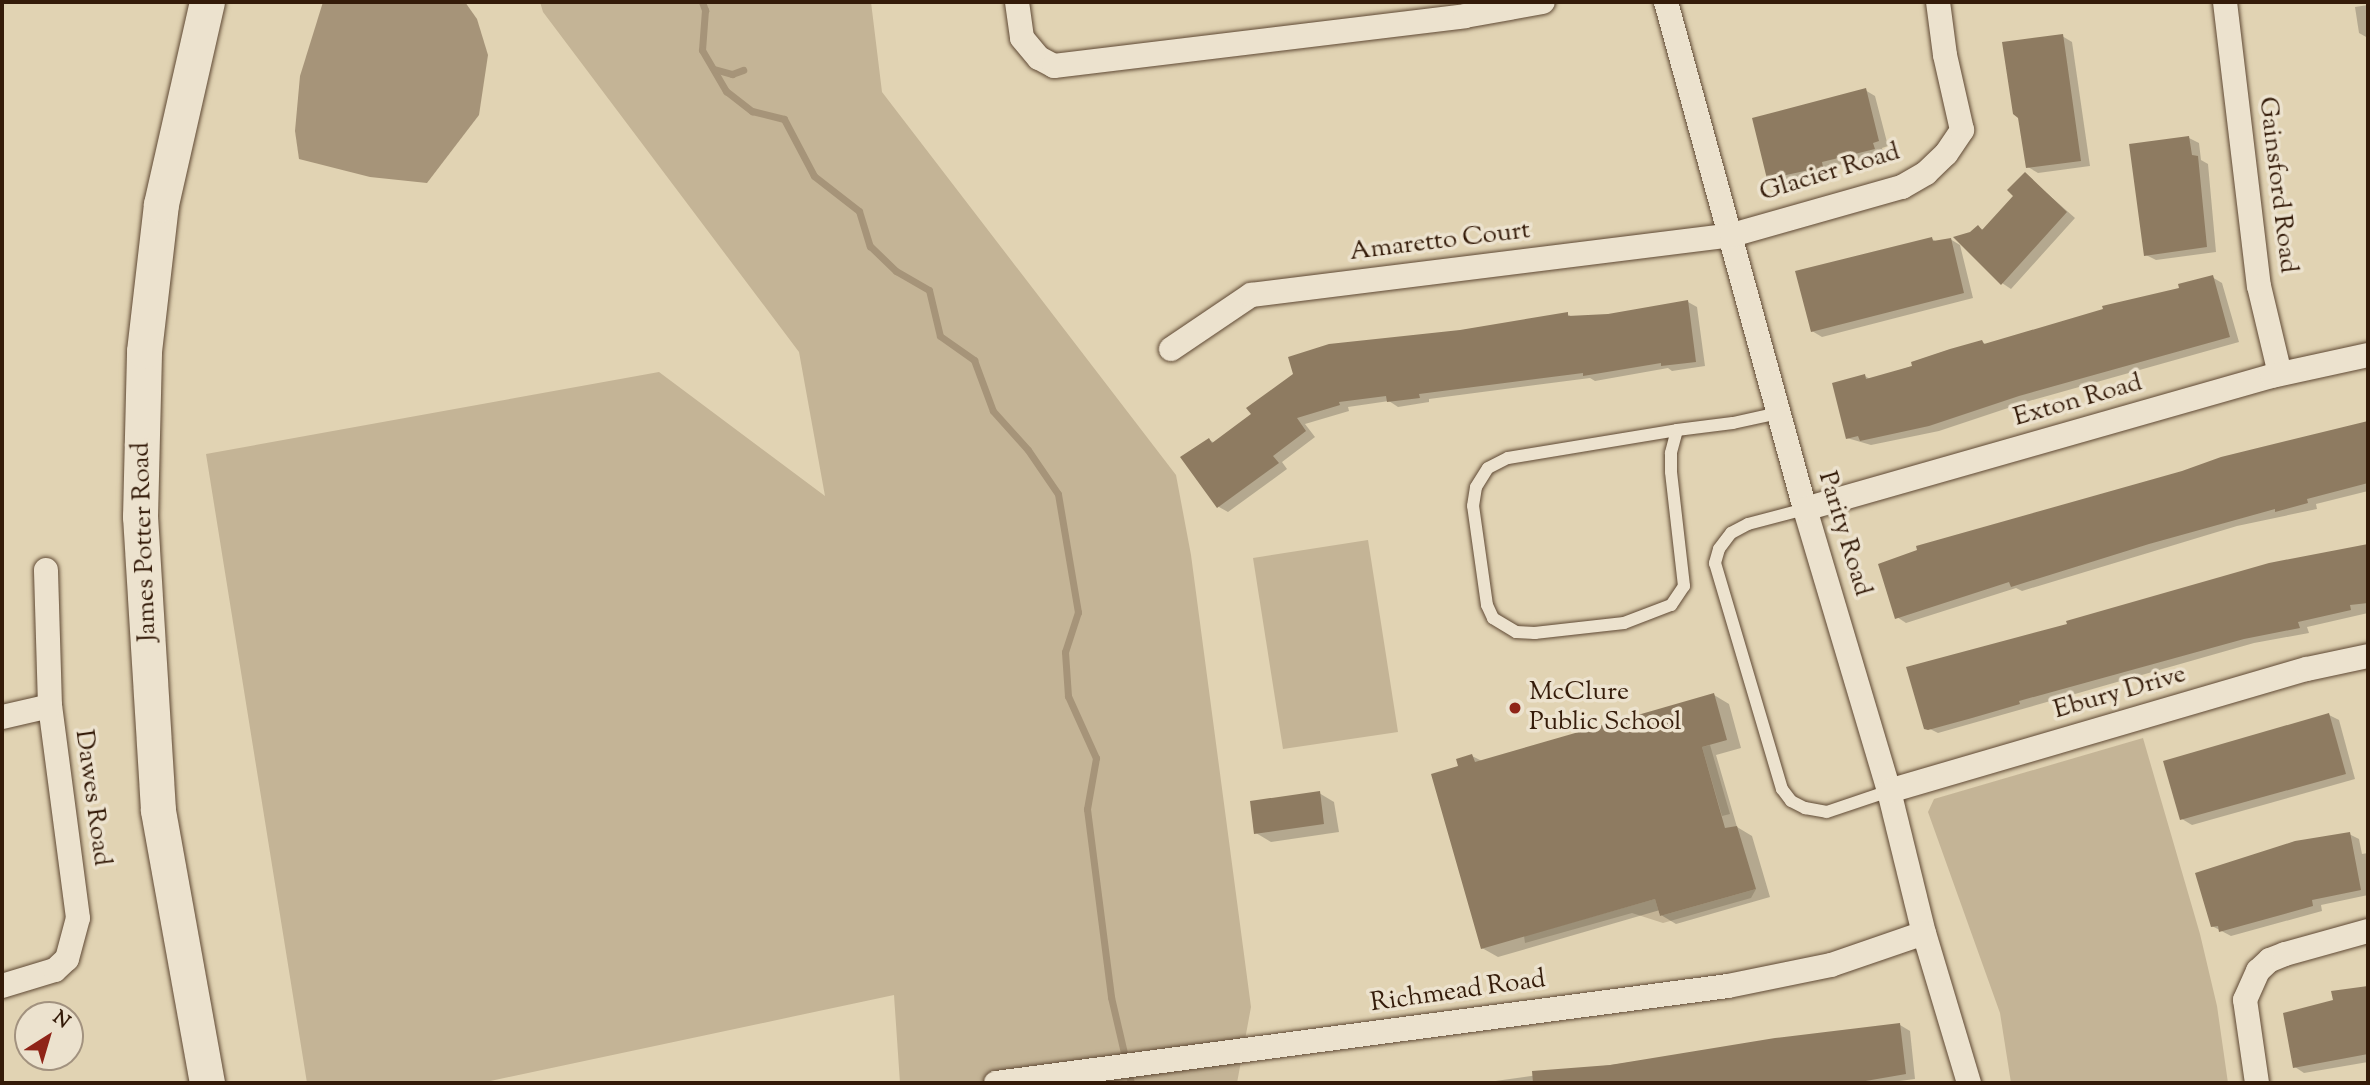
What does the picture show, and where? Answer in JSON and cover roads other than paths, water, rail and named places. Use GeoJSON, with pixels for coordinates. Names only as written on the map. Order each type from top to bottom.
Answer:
{"type":"FeatureCollection","features":[{"type":"Feature","properties":{"kind":"main road","name":"James Potter Road"},"geometry":{"type":"LineString","coordinates":[[207,2],[161,204],[144,351],[140,517],[159,810],[207,1083]]}},
{"type":"Feature","properties":{"kind":"street"},"geometry":{"type":"LineString","coordinates":[[1017,2],[1021,38],[1038,58],[1054,66],[1465,16],[1543,2]]}},
{"type":"Feature","properties":{"kind":"street","name":"Parity Road"},"geometry":{"type":"LineString","coordinates":[[1665,2],[1732,235],[1805,509],[1889,791],[1924,933],[1969,1083]]}},
{"type":"Feature","properties":{"kind":"street","name":"Glacier Road"},"geometry":{"type":"LineString","coordinates":[[1732,235],[1902,187],[1926,173],[1947,153],[1962,130],[1945,55],[1938,2]]}},
{"type":"Feature","properties":{"kind":"street","name":"Gainsford Road"},"geometry":{"type":"LineString","coordinates":[[2225,2],[2259,286],[2280,374]]}},
{"type":"Feature","properties":{"kind":"street","name":"Amaretto Court"},"geometry":{"type":"LineString","coordinates":[[1171,349],[1251,295],[1732,235]]}},
{"type":"Feature","properties":{"kind":"street","name":"Exton Road"},"geometry":{"type":"LineString","coordinates":[[1805,509],[2280,374],[2368,355]]}},
{"type":"Feature","properties":{"kind":"street","name":"Dawes Road"},"geometry":{"type":"LineString","coordinates":[[2,986],[55,970],[67,959],[78,918],[50,706],[46,570]]}},
{"type":"Feature","properties":{"kind":"street","name":"Ebury Drive"},"geometry":{"type":"LineString","coordinates":[[1889,791],[2306,669],[2368,656]]}},
{"type":"Feature","properties":{"kind":"street"},"geometry":{"type":"LineString","coordinates":[[2,717],[50,706]]}},
{"type":"Feature","properties":{"kind":"street"},"geometry":{"type":"LineString","coordinates":[[2258,1083],[2245,1000],[2258,971],[2270,960],[2285,954],[2368,931]]}},
{"type":"Feature","properties":{"kind":"street","name":"Richmead Road"},"geometry":{"type":"LineString","coordinates":[[996,1083],[1728,986],[1831,965],[1924,933]]}},
{"type":"Feature","properties":{"kind":"lane"},"geometry":{"type":"LineString","coordinates":[[1677,430],[1671,453],[1671,472],[1684,586],[1671,605],[1624,623],[1535,633],[1516,632],[1493,618],[1487,606],[1473,506],[1476,487],[1489,468],[1508,458],[1677,430],[1733,423],[1778,413]]}},
{"type":"Feature","properties":{"kind":"lane"},"geometry":{"type":"LineString","coordinates":[[1805,509],[1748,524],[1731,533],[1719,549],[1715,563],[1774,762],[1783,789],[1791,802],[1805,808],[1827,812],[1889,791]]}},
{"type":"Feature","properties":{"kind":"waterway"},"geometry":{"type":"LineString","coordinates":[[702,2],[705,10],[702,50],[726,91],[752,111],[784,119],[814,176],[859,211],[870,246],[896,271],[929,290],[940,336],[974,360],[993,411],[1028,450],[1058,494],[1078,612],[1065,652],[1068,696],[1096,758],[1087,809],[1111,997],[1131,1083]]}},
{"type":"Feature","properties":{"kind":"waterway"},"geometry":{"type":"LineString","coordinates":[[714,69],[732,74],[743,70]]}},
{"type":"Feature","properties":{"kind":"place","name":"McClure Public School"},"geometry":{"type":"Point","coordinates":[1515,708]}}]}
